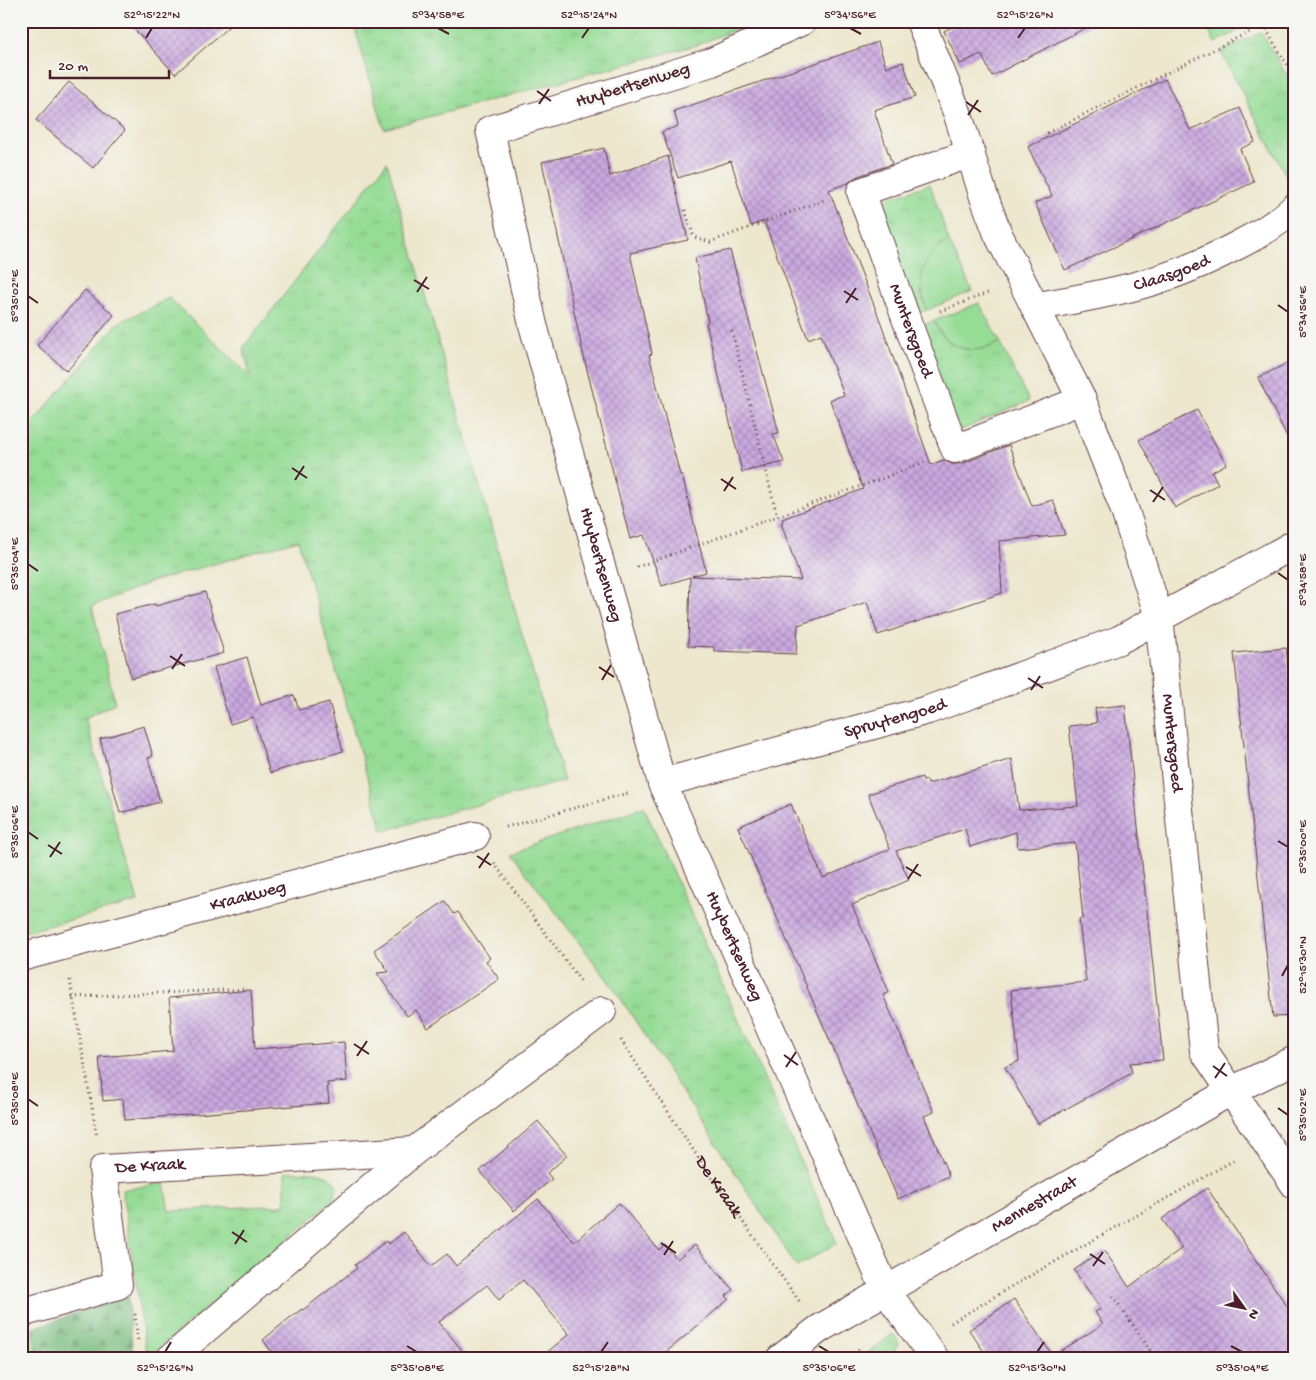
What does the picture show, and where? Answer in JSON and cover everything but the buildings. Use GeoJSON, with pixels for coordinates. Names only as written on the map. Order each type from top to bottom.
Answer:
{"type":"FeatureCollection","features":[{"type":"Feature","properties":{"kind":"street","name":"Huybertsenweg"},"geometry":{"type":"LineString","coordinates":[[802,21],[712,62],[490,130],[533,325],[662,783],[886,1291],[928,1349]]}},
{"type":"Feature","properties":{"kind":"street","name":"Muntersgoed"},"geometry":{"type":"LineString","coordinates":[[920,21],[957,112],[998,234],[1082,400],[1124,508],[1159,617],[1204,1051],[1295,1185]]}},
{"type":"Feature","properties":{"kind":"street"},"geometry":{"type":"LineString","coordinates":[[861,192],[971,153]]}},
{"type":"Feature","properties":{"kind":"street","name":"Muntersgoed"},"geometry":{"type":"LineString","coordinates":[[861,192],[955,449]]}},
{"type":"Feature","properties":{"kind":"street","name":"Claasgoed"},"geometry":{"type":"LineString","coordinates":[[1035,307],[1143,284],[1182,271],[1215,257],[1253,237],[1288,214],[1295,207]]}},
{"type":"Feature","properties":{"kind":"street"},"geometry":{"type":"LineString","coordinates":[[955,449],[1082,400]]}},
{"type":"Feature","properties":{"kind":"street","name":"Spruytengoed"},"geometry":{"type":"LineString","coordinates":[[662,783],[928,710],[1119,640],[1295,544]]}},
{"type":"Feature","properties":{"kind":"street","name":"Kraakweg"},"geometry":{"type":"LineString","coordinates":[[21,957],[475,836]]}},
{"type":"Feature","properties":{"kind":"street"},"geometry":{"type":"LineString","coordinates":[[170,1359],[414,1151],[602,1011]]}},
{"type":"Feature","properties":{"kind":"street","name":"Mennestraat"},"geometry":{"type":"LineString","coordinates":[[780,1359],[819,1329],[1231,1091],[1295,1060]]}},
{"type":"Feature","properties":{"kind":"street","name":"De Kraak"},"geometry":{"type":"LineString","coordinates":[[21,1313],[118,1285],[103,1169],[414,1151]]}},
{"type":"Feature","properties":{"kind":"path"},"geometry":{"type":"LineString","coordinates":[[1047,133],[1262,23],[1295,78]]}},
{"type":"Feature","properties":{"kind":"path"},"geometry":{"type":"LineString","coordinates":[[685,210],[694,237],[710,242],[839,194],[861,192]]}},
{"type":"Feature","properties":{"kind":"path"},"geometry":{"type":"LineString","coordinates":[[908,324],[1021,280]]}},
{"type":"Feature","properties":{"kind":"path"},"geometry":{"type":"LineString","coordinates":[[732,332],[777,516]]}},
{"type":"Feature","properties":{"kind":"path"},"geometry":{"type":"LineString","coordinates":[[604,578],[886,477],[955,449]]}},
{"type":"Feature","properties":{"kind":"path"},"geometry":{"type":"LineString","coordinates":[[475,836],[662,783]]}},
{"type":"Feature","properties":{"kind":"path","name":"De Kraak"},"geometry":{"type":"LineString","coordinates":[[475,836],[602,1011],[709,1174],[819,1329]]}},
{"type":"Feature","properties":{"kind":"path"},"geometry":{"type":"LineString","coordinates":[[66,945],[72,997],[103,1169]]}},
{"type":"Feature","properties":{"kind":"path"},"geometry":{"type":"LineString","coordinates":[[72,997],[246,989]]}},
{"type":"Feature","properties":{"kind":"path"},"geometry":{"type":"LineString","coordinates":[[928,1349],[1007,1289],[1266,1142]]}},
{"type":"Feature","properties":{"kind":"path"},"geometry":{"type":"LineString","coordinates":[[1113,1296],[1156,1359]]}},
{"type":"Feature","properties":{"kind":"green space"},"geometry":{"type":"Polygon","coordinates":[[[353,21],[756,21],[697,45],[384,129],[353,21]]]}},
{"type":"Feature","properties":{"kind":"green space"},"geometry":{"type":"Polygon","coordinates":[[[1204,21],[1255,21],[1255,22],[1215,43],[1204,21]]]}},
{"type":"Feature","properties":{"kind":"green space"},"geometry":{"type":"Polygon","coordinates":[[[1261,32],[1295,89],[1295,187],[1293,189],[1221,52],[1261,32]]]}},
{"type":"Feature","properties":{"kind":"green space"},"geometry":{"type":"Polygon","coordinates":[[[387,162],[564,781],[383,831],[298,540],[151,582],[92,606],[115,703],[85,718],[138,902],[21,933],[21,436],[117,324],[169,298],[251,377],[243,348],[387,162]]]}},
{"type":"Feature","properties":{"kind":"green space"},"geometry":{"type":"Polygon","coordinates":[[[930,184],[949,241],[940,246],[921,294],[927,310],[909,316],[868,205],[930,184]]]}},
{"type":"Feature","properties":{"kind":"green space"},"geometry":{"type":"Polygon","coordinates":[[[949,241],[972,291],[927,310],[922,289],[923,271],[926,262],[932,254],[949,241]]]}},
{"type":"Feature","properties":{"kind":"green space"},"geometry":{"type":"Polygon","coordinates":[[[979,303],[1000,342],[990,347],[971,350],[962,348],[946,339],[934,321],[979,303]]]}},
{"type":"Feature","properties":{"kind":"green space"},"geometry":{"type":"Polygon","coordinates":[[[934,321],[946,339],[961,348],[970,350],[980,349],[1000,342],[1029,401],[954,433],[913,328],[934,321]]]}},
{"type":"Feature","properties":{"kind":"green space"},"geometry":{"type":"Polygon","coordinates":[[[644,807],[837,1243],[797,1267],[615,990],[510,852],[644,807]]]}},
{"type":"Feature","properties":{"kind":"green space"},"geometry":{"type":"Polygon","coordinates":[[[285,1172],[314,1172],[328,1176],[337,1186],[335,1195],[330,1203],[147,1358],[122,1190],[164,1183],[169,1211],[285,1205],[285,1172]]]}},
{"type":"Feature","properties":{"kind":"green space"},"geometry":{"type":"Polygon","coordinates":[[[128,1296],[133,1359],[39,1359],[33,1328],[128,1296]]]}},
{"type":"Feature","properties":{"kind":"green space"},"geometry":{"type":"Polygon","coordinates":[[[33,1328],[39,1359],[21,1359],[21,1332],[33,1328]]]}},
{"type":"Feature","properties":{"kind":"green space"},"geometry":{"type":"Polygon","coordinates":[[[893,1334],[899,1343],[889,1359],[860,1359],[893,1334]]]}}]}
